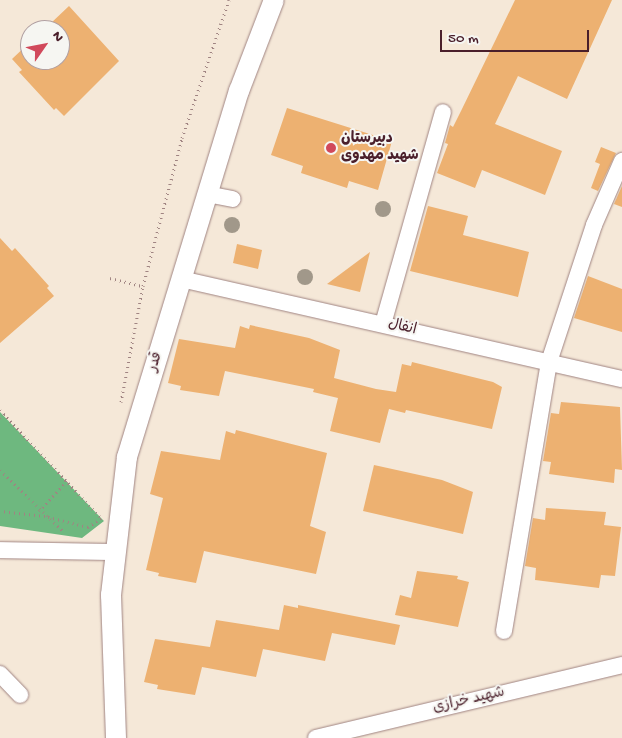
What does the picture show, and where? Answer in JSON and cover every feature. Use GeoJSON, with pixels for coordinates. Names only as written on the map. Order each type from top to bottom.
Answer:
{"type":"FeatureCollection","features":[{"type":"Feature","properties":{"kind":"street","name":"قدر"},"geometry":{"type":"LineString","coordinates":[[116,738],[111,595],[118,552],[127,457],[238,91],[274,0]]}},
{"type":"Feature","properties":{"kind":"street"},"geometry":{"type":"LineString","coordinates":[[383,324],[443,112]]}},
{"type":"Feature","properties":{"kind":"street"},"geometry":{"type":"LineString","coordinates":[[504,631],[550,362],[594,225],[622,161]]}},
{"type":"Feature","properties":{"kind":"street"},"geometry":{"type":"LineString","coordinates":[[205,202],[212,195],[233,199]]}},
{"type":"Feature","properties":{"kind":"street","name":"انفال"},"geometry":{"type":"LineString","coordinates":[[181,279],[622,379]]}},
{"type":"Feature","properties":{"kind":"street"},"geometry":{"type":"LineString","coordinates":[[0,550],[118,552]]}},
{"type":"Feature","properties":{"kind":"street","name":"شهید خرازی"},"geometry":{"type":"LineString","coordinates":[[316,738],[622,665]]}},
{"type":"Feature","properties":{"kind":"street"},"geometry":{"type":"LineString","coordinates":[[0,674],[20,695]]}},
{"type":"Feature","properties":{"kind":"path"},"geometry":{"type":"LineString","coordinates":[[120,408],[143,286],[182,138],[229,0]]}},
{"type":"Feature","properties":{"kind":"path"},"geometry":{"type":"LineString","coordinates":[[110,278],[143,286]]}},
{"type":"Feature","properties":{"kind":"path"},"geometry":{"type":"LineString","coordinates":[[0,410],[101,518]]}},
{"type":"Feature","properties":{"kind":"path"},"geometry":{"type":"LineString","coordinates":[[0,418],[4,414]]}},
{"type":"Feature","properties":{"kind":"path"},"geometry":{"type":"LineString","coordinates":[[0,470],[44,516],[84,552]]}},
{"type":"Feature","properties":{"kind":"path"},"geometry":{"type":"LineString","coordinates":[[40,511],[67,482]]}},
{"type":"Feature","properties":{"kind":"path"},"geometry":{"type":"LineString","coordinates":[[0,511],[44,516],[88,527],[101,518],[106,510]]}},
{"type":"Feature","properties":{"kind":"green space"},"geometry":{"type":"Polygon","coordinates":[[[0,412],[104,521],[82,538],[0,526],[0,412]]]}},
{"type":"Feature","properties":{"kind":"building"},"geometry":{"type":"Polygon","coordinates":[[[515,0],[612,0],[567,99],[518,76],[495,124],[562,151],[545,195],[482,170],[475,188],[437,173],[448,144],[445,143],[450,125],[453,127],[515,0]]]}},
{"type":"Feature","properties":{"kind":"building"},"geometry":{"type":"Polygon","coordinates":[[[69,6],[119,61],[64,116],[56,108],[54,110],[19,72],[22,70],[70,70],[70,20],[54,20],[69,6]]]}},
{"type":"Feature","properties":{"kind":"building"},"geometry":{"type":"Polygon","coordinates":[[[20,51],[20,68],[12,59],[20,51]]]}},
{"type":"Feature","properties":{"kind":"building","name":"دبیرستان شهید مهدوی"},"geometry":{"type":"Polygon","coordinates":[[[287,108],[392,141],[378,190],[349,181],[347,188],[301,173],[303,166],[271,155],[287,108]]]}},
{"type":"Feature","properties":{"kind":"building"},"geometry":{"type":"Polygon","coordinates":[[[601,147],[616,153],[598,191],[591,188],[600,164],[595,162],[601,147]]]}},
{"type":"Feature","properties":{"kind":"building"},"geometry":{"type":"Polygon","coordinates":[[[622,186],[622,207],[614,204],[622,186]]]}},
{"type":"Feature","properties":{"kind":"building"},"geometry":{"type":"Polygon","coordinates":[[[428,206],[468,216],[463,235],[529,252],[518,297],[410,271],[428,206]]]}},
{"type":"Feature","properties":{"kind":"building"},"geometry":{"type":"Polygon","coordinates":[[[0,238],[12,251],[15,248],[49,286],[47,288],[54,296],[0,343],[0,238]]]}},
{"type":"Feature","properties":{"kind":"building"},"geometry":{"type":"Polygon","coordinates":[[[237,244],[262,250],[258,269],[233,263],[237,244]]]}},
{"type":"Feature","properties":{"kind":"building"},"geometry":{"type":"Polygon","coordinates":[[[370,252],[360,292],[327,284],[370,252]]]}},
{"type":"Feature","properties":{"kind":"building"},"geometry":{"type":"Polygon","coordinates":[[[588,276],[622,289],[622,332],[574,318],[588,276]]]}},
{"type":"Feature","properties":{"kind":"building"},"geometry":{"type":"Polygon","coordinates":[[[250,325],[309,338],[340,350],[334,378],[376,389],[396,392],[402,364],[411,366],[412,362],[493,382],[502,387],[492,429],[406,410],[405,413],[389,409],[380,443],[330,431],[338,398],[313,392],[314,389],[225,371],[219,396],[180,390],[181,386],[168,383],[179,339],[235,348],[240,326],[249,329],[250,325]]]}},
{"type":"Feature","properties":{"kind":"building"},"geometry":{"type":"Polygon","coordinates":[[[561,402],[620,407],[622,470],[615,469],[614,483],[549,474],[551,462],[543,461],[551,413],[559,414],[561,402]]]}},
{"type":"Feature","properties":{"kind":"building"},"geometry":{"type":"Polygon","coordinates":[[[236,430],[327,453],[310,526],[326,532],[316,574],[204,551],[196,583],[158,576],[159,573],[146,570],[163,498],[150,494],[161,451],[220,460],[226,431],[235,434],[236,430]]]}},
{"type":"Feature","properties":{"kind":"building"},"geometry":{"type":"Polygon","coordinates":[[[374,465],[442,480],[473,492],[463,534],[363,511],[374,465]]]}},
{"type":"Feature","properties":{"kind":"building"},"geometry":{"type":"Polygon","coordinates":[[[546,508],[606,512],[604,525],[621,527],[615,576],[601,575],[599,588],[535,580],[536,568],[525,566],[533,518],[545,520],[546,508]]]}},
{"type":"Feature","properties":{"kind":"building"},"geometry":{"type":"Polygon","coordinates":[[[417,571],[458,576],[457,579],[469,582],[458,627],[395,615],[400,595],[411,598],[417,571]]]}},
{"type":"Feature","properties":{"kind":"building"},"geometry":{"type":"Polygon","coordinates":[[[284,605],[298,608],[298,605],[400,625],[395,645],[332,633],[325,661],[263,649],[256,677],[202,667],[195,695],[157,689],[158,685],[144,682],[155,639],[210,647],[216,620],[279,630],[284,605]]]}},
{"type":"Feature","properties":{"kind":"place","name":"دبیرستان شهید مهدوی"},"geometry":{"type":"Point","coordinates":[331,148]}}]}
